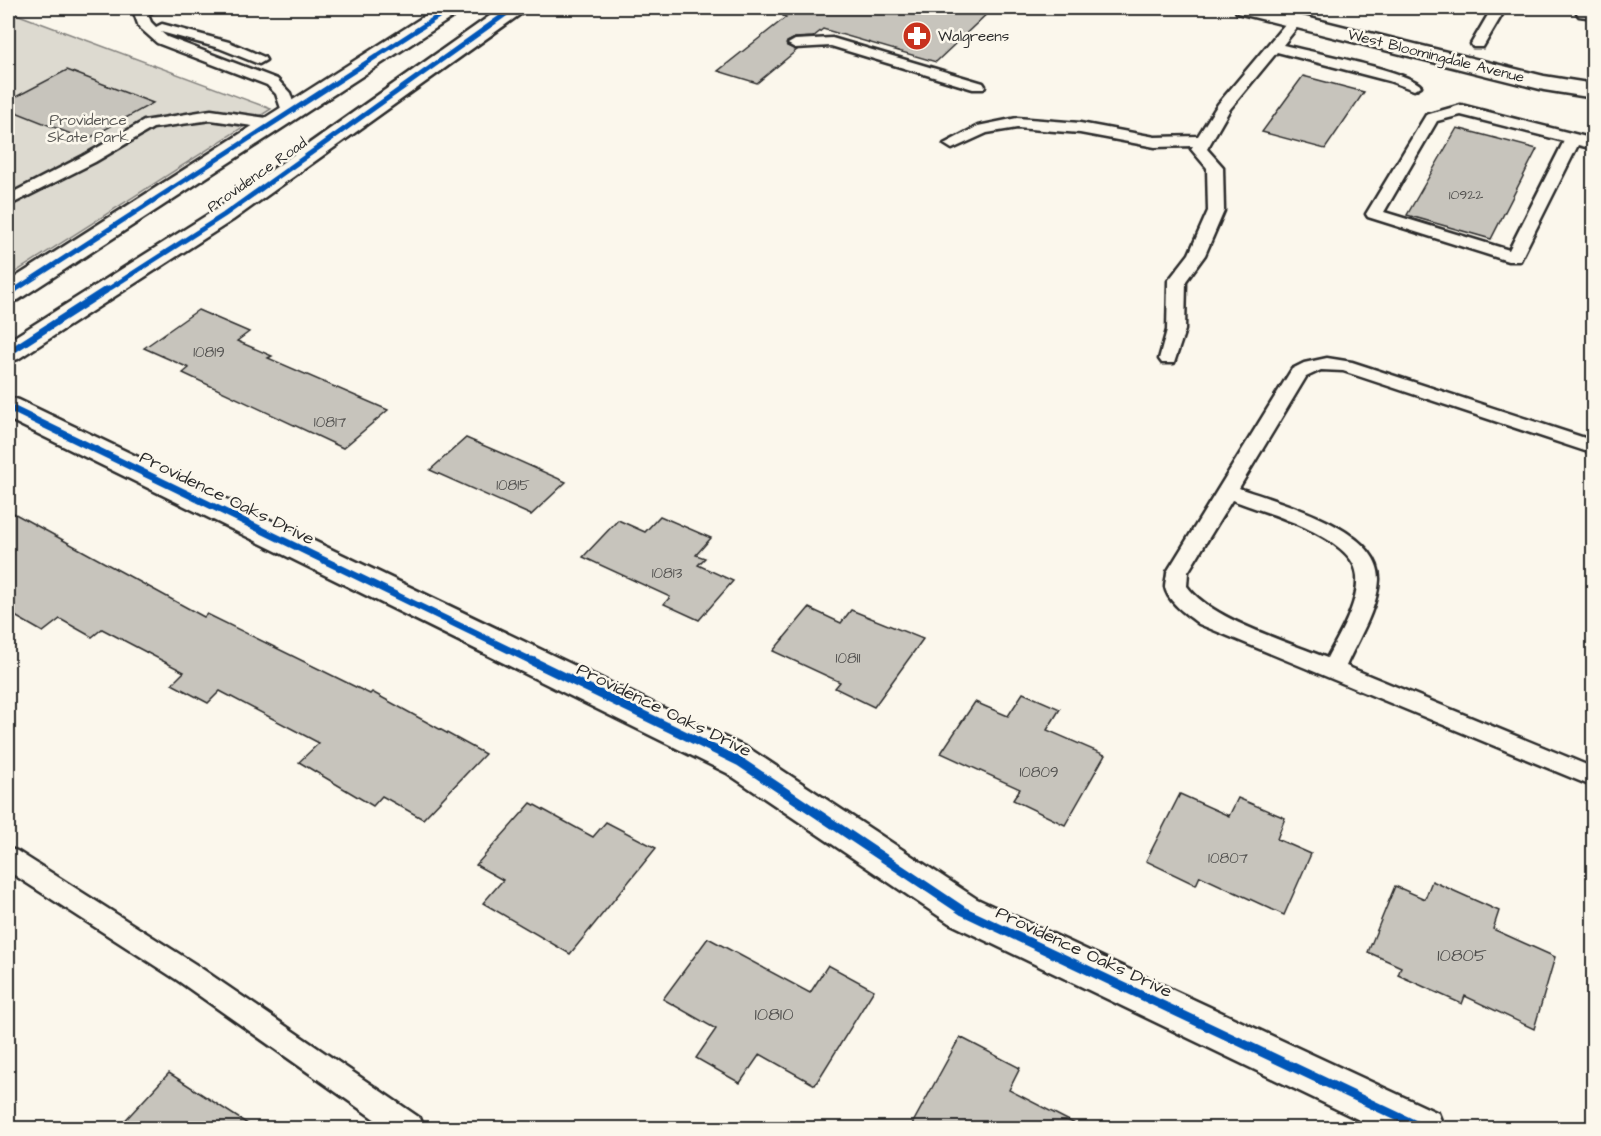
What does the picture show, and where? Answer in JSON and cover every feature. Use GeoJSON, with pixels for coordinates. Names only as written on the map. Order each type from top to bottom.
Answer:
{"type":"FeatureCollection","features":[{"type":"Feature","properties":{"kind":"main road","name":"Providence Road"},"geometry":{"type":"LineString","coordinates":[[8,294],[451,8]]}},
{"type":"Feature","properties":{"kind":"main road","name":"Providence Road"},"geometry":{"type":"LineString","coordinates":[[8,353],[224,215],[514,8]]}},
{"type":"Feature","properties":{"kind":"main road","name":"West Bloomingdale Avenue"},"geometry":{"type":"LineString","coordinates":[[1245,8],[1544,83],[1593,91]]}},
{"type":"Feature","properties":{"kind":"main road","name":"West Bloomingdale Avenue"},"geometry":{"type":"LineString","coordinates":[[1456,38],[1488,46]]}},
{"type":"Feature","properties":{"kind":"main road"},"geometry":{"type":"LineString","coordinates":[[1553,63],[1593,76]]}},
{"type":"Feature","properties":{"kind":"main road","name":"Providence Oaks Drive"},"geometry":{"type":"LineString","coordinates":[[8,407],[740,762],[963,911],[1422,1128]]}},
{"type":"Feature","properties":{"kind":"lane"},"geometry":{"type":"LineString","coordinates":[[8,201],[89,159],[149,124],[211,115],[282,119],[288,104],[279,88],[272,82],[162,40],[144,24],[141,13],[151,8]]}},
{"type":"Feature","properties":{"kind":"lane"},"geometry":{"type":"LineString","coordinates":[[1488,46],[1499,8]]}},
{"type":"Feature","properties":{"kind":"lane"},"geometry":{"type":"LineString","coordinates":[[1168,359],[1176,330],[1177,281],[1197,255],[1216,211],[1215,167],[1199,149],[1223,107],[1296,20]]}},
{"type":"Feature","properties":{"kind":"lane"},"geometry":{"type":"LineString","coordinates":[[144,24],[197,36],[244,52],[259,60]]}},
{"type":"Feature","properties":{"kind":"lane"},"geometry":{"type":"LineString","coordinates":[[795,45],[831,42],[978,86]]}},
{"type":"Feature","properties":{"kind":"lane"},"geometry":{"type":"LineString","coordinates":[[1274,47],[1394,78],[1414,86]]}},
{"type":"Feature","properties":{"kind":"lane"},"geometry":{"type":"LineString","coordinates":[[1573,139],[1514,256],[1374,214],[1431,118],[1461,110],[1593,144]]}},
{"type":"Feature","properties":{"kind":"lane"},"geometry":{"type":"LineString","coordinates":[[952,144],[983,129],[1017,123],[1080,128],[1155,142],[1204,141]]}},
{"type":"Feature","properties":{"kind":"lane"},"geometry":{"type":"LineString","coordinates":[[1593,448],[1366,372],[1327,363],[1309,366],[1299,373],[1178,572],[1176,587],[1186,603],[1207,618],[1593,778]]}},
{"type":"Feature","properties":{"kind":"lane"},"geometry":{"type":"LineString","coordinates":[[1228,491],[1323,530],[1347,542],[1362,558],[1369,577],[1366,595],[1333,670]]}},
{"type":"Feature","properties":{"kind":"lane"},"geometry":{"type":"LineString","coordinates":[[8,858],[186,972],[410,1128]]}},
{"type":"Feature","properties":{"kind":"green space","name":"Providence Skate Park"},"geometry":{"type":"Polygon","coordinates":[[[8,11],[271,109],[8,277],[8,11]]]}},
{"type":"Feature","properties":{"kind":"building","name":"Walgreens"},"geometry":{"type":"Polygon","coordinates":[[[784,8],[993,8],[936,62],[823,29],[813,37],[795,38],[787,42],[787,46],[797,50],[757,83],[718,71],[786,17],[783,16],[784,8]]]}},
{"type":"Feature","properties":{"kind":"building"},"geometry":{"type":"Polygon","coordinates":[[[67,70],[153,103],[86,140],[8,109],[8,101],[67,70]]]}},
{"type":"Feature","properties":{"kind":"building"},"geometry":{"type":"Polygon","coordinates":[[[1303,76],[1364,92],[1325,149],[1262,132],[1303,76]]]}},
{"type":"Feature","properties":{"kind":"building"},"geometry":{"type":"Polygon","coordinates":[[[1457,128],[1537,149],[1491,239],[1407,215],[1457,128]]]}},
{"type":"Feature","properties":{"kind":"building"},"geometry":{"type":"Polygon","coordinates":[[[198,310],[249,332],[237,341],[272,356],[268,358],[388,410],[343,448],[183,373],[189,368],[144,348],[198,310]]]}},
{"type":"Feature","properties":{"kind":"building"},"geometry":{"type":"Polygon","coordinates":[[[466,438],[566,482],[531,515],[430,470],[466,438]]]}},
{"type":"Feature","properties":{"kind":"building"},"geometry":{"type":"Polygon","coordinates":[[[8,510],[204,617],[207,614],[370,694],[372,692],[485,754],[423,819],[382,796],[373,806],[299,762],[319,743],[220,691],[208,703],[172,684],[184,672],[102,629],[92,637],[60,619],[43,632],[8,612],[8,510]]]}},
{"type":"Feature","properties":{"kind":"building"},"geometry":{"type":"Polygon","coordinates":[[[660,516],[711,538],[696,555],[705,558],[698,565],[733,581],[699,620],[664,604],[670,597],[583,557],[618,520],[645,532],[660,516]]]}},
{"type":"Feature","properties":{"kind":"building"},"geometry":{"type":"Polygon","coordinates":[[[809,608],[841,623],[851,610],[923,639],[874,707],[835,688],[840,682],[773,651],[809,608]]]}},
{"type":"Feature","properties":{"kind":"building"},"geometry":{"type":"Polygon","coordinates":[[[1023,693],[1060,709],[1047,730],[1105,755],[1065,825],[1013,800],[1020,789],[941,753],[975,702],[1008,716],[1023,693]]]}},
{"type":"Feature","properties":{"kind":"building"},"geometry":{"type":"Polygon","coordinates":[[[1180,794],[1229,816],[1238,798],[1285,818],[1277,839],[1311,854],[1284,915],[1200,876],[1196,885],[1146,861],[1180,794]]]}},
{"type":"Feature","properties":{"kind":"building"},"geometry":{"type":"Polygon","coordinates":[[[531,803],[593,837],[606,822],[656,848],[570,954],[483,903],[503,880],[476,865],[531,803]]]}},
{"type":"Feature","properties":{"kind":"building"},"geometry":{"type":"Polygon","coordinates":[[[1432,881],[1499,911],[1493,929],[1555,957],[1534,1029],[1465,996],[1462,1004],[1398,975],[1401,967],[1368,952],[1395,886],[1425,899],[1432,881]]]}},
{"type":"Feature","properties":{"kind":"building"},"geometry":{"type":"Polygon","coordinates":[[[708,938],[810,993],[828,965],[874,990],[815,1085],[760,1054],[740,1083],[696,1058],[716,1029],[663,999],[708,938]]]}},
{"type":"Feature","properties":{"kind":"building"},"geometry":{"type":"Polygon","coordinates":[[[960,1037],[1020,1068],[1009,1090],[1083,1128],[910,1128],[960,1037]]]}},
{"type":"Feature","properties":{"kind":"building"},"geometry":{"type":"Polygon","coordinates":[[[169,1073],[254,1128],[118,1128],[169,1073]]]}},
{"type":"Feature","properties":{"kind":"cycle path"},"geometry":{"type":"LineString","coordinates":[[8,294],[451,8]]}},
{"type":"Feature","properties":{"kind":"cycle path"},"geometry":{"type":"LineString","coordinates":[[8,353],[224,215],[514,8]]}},
{"type":"Feature","properties":{"kind":"cycle path"},"geometry":{"type":"LineString","coordinates":[[8,407],[740,762],[963,911],[1422,1128]]}},
{"type":"Feature","properties":{"kind":"place","name":"Walgreens"},"geometry":{"type":"Point","coordinates":[917,36]}}]}
